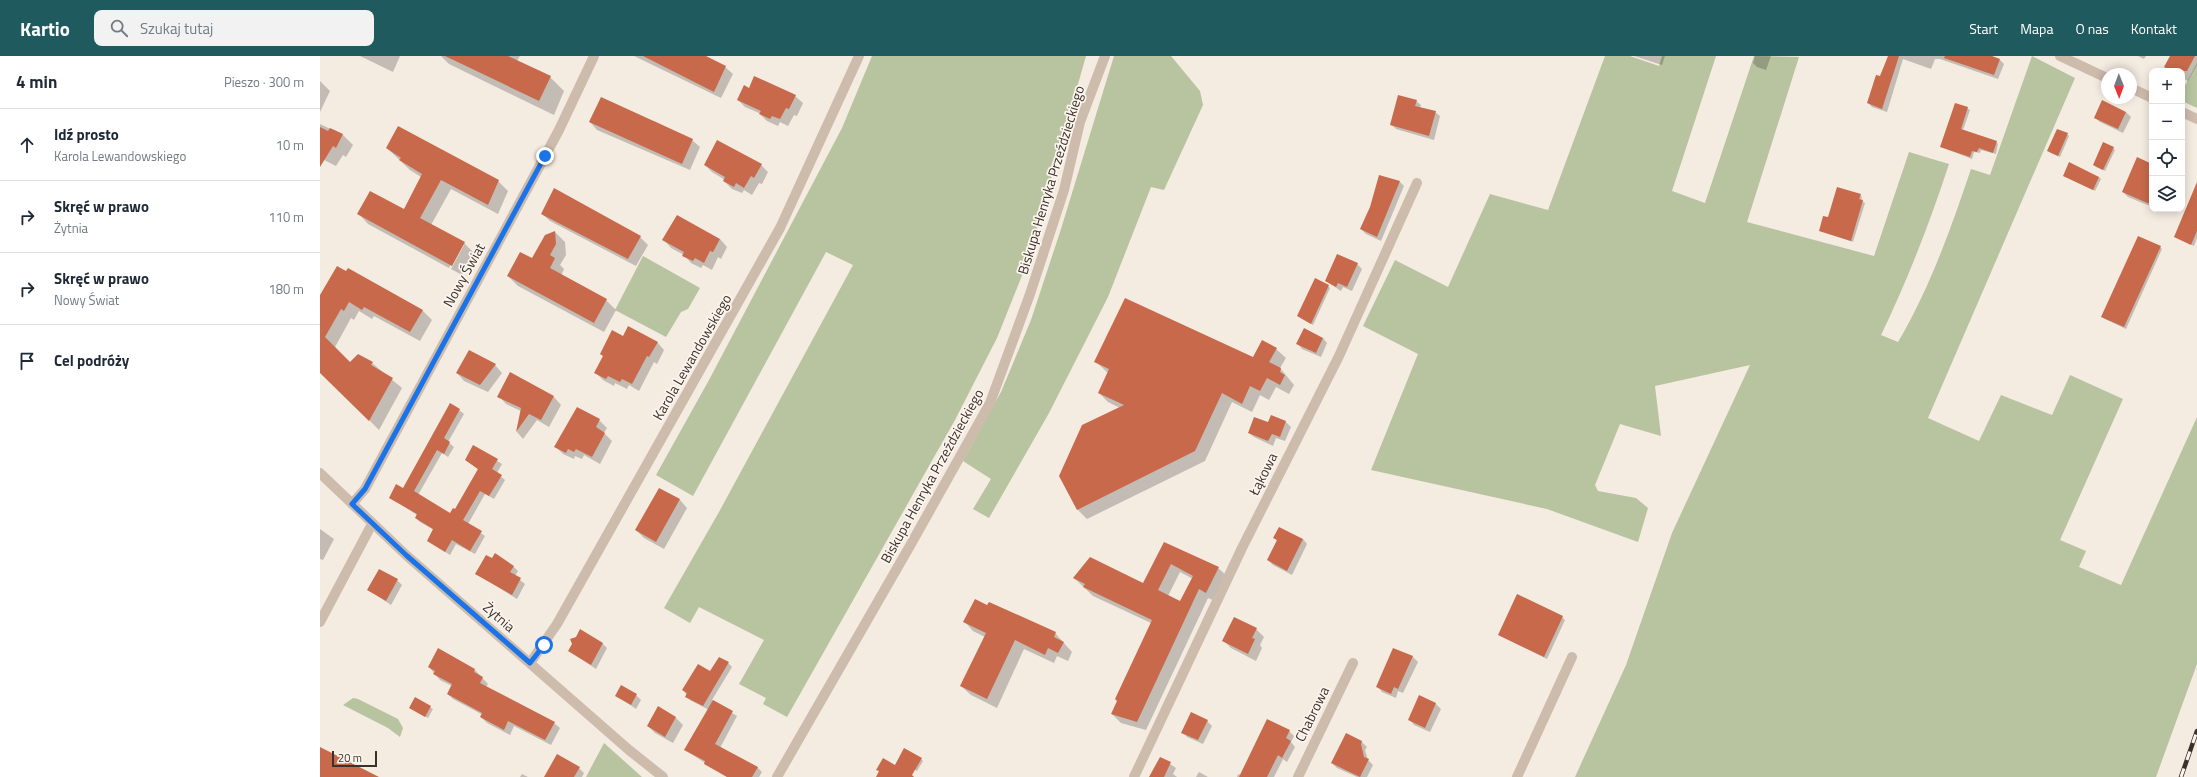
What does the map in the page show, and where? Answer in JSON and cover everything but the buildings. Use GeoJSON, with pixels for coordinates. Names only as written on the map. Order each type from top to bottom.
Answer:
{"type":"FeatureCollection","features":[{"type":"Feature","properties":{"kind":"street","name":"Nowy Świat"},"geometry":{"type":"LineString","coordinates":[[352,504],[365,489],[559,130],[594,56]]}},
{"type":"Feature","properties":{"kind":"street","name":"Karola Lewandowskiego"},"geometry":{"type":"LineString","coordinates":[[530,663],[557,624],[765,256],[802,185],[859,56]]}},
{"type":"Feature","properties":{"kind":"street","name":"Biskupa Henryka Przeździeckiego"},"geometry":{"type":"LineString","coordinates":[[777,777],[990,403],[1032,287],[1064,190],[1080,122],[1105,56]]}},
{"type":"Feature","properties":{"kind":"street"},"geometry":{"type":"LineString","coordinates":[[2060,56],[2101,75]]}},
{"type":"Feature","properties":{"kind":"street"},"geometry":{"type":"LineString","coordinates":[[2137,91],[2149,97]]}},
{"type":"Feature","properties":{"kind":"street"},"geometry":{"type":"LineString","coordinates":[[2185,113],[2197,119]]}},
{"type":"Feature","properties":{"kind":"street","name":"Łąkowa"},"geometry":{"type":"LineString","coordinates":[[1134,777],[1242,548],[1339,356],[1417,183]]}},
{"type":"Feature","properties":{"kind":"street","name":"Żytnia"},"geometry":{"type":"LineString","coordinates":[[320,473],[372,524],[629,750],[663,777]]}},
{"type":"Feature","properties":{"kind":"street"},"geometry":{"type":"LineString","coordinates":[[320,622],[372,524]]}},
{"type":"Feature","properties":{"kind":"street"},"geometry":{"type":"LineString","coordinates":[[1516,777],[1572,657]]}},
{"type":"Feature","properties":{"kind":"street","name":"Chabrowa"},"geometry":{"type":"LineString","coordinates":[[1298,777],[1353,663]]}},
{"type":"Feature","properties":{"kind":"green space"},"geometry":{"type":"Polygon","coordinates":[[[872,56],[1086,56],[1027,263],[997,338],[955,420],[787,717],[763,704],[766,698],[739,684],[764,640],[699,607],[690,623],[664,608],[719,512],[853,265],[826,252],[693,496],[656,475],[709,380],[842,128],[872,56]]]}},
{"type":"Feature","properties":{"kind":"green space"},"geometry":{"type":"Polygon","coordinates":[[[1114,56],[1171,56],[1200,91],[1203,105],[1164,190],[1151,187],[1108,297],[1049,413],[989,518],[973,509],[991,479],[963,461],[1001,392],[1031,320],[1061,229],[1114,56]]]}},
{"type":"Feature","properties":{"kind":"green space"},"geometry":{"type":"Polygon","coordinates":[[[1605,56],[1630,56],[1659,66],[1662,56],[1716,56],[1672,191],[1705,203],[1754,56],[1799,57],[1747,222],[1874,256],[1909,152],[1949,164],[1918,250],[1881,335],[1898,342],[1930,279],[1948,235],[1971,169],[1990,175],[2032,56],[2075,78],[1928,418],[1979,441],[2001,395],[2052,415],[2070,375],[2123,399],[2060,540],[2086,551],[2079,567],[2121,585],[2197,417],[2197,664],[2156,777],[1575,777],[1626,665],[1672,533],[1750,365],[1655,386],[1661,436],[1620,424],[1595,485],[1598,491],[1636,498],[1648,508],[1638,542],[1547,509],[1371,470],[1418,354],[1363,326],[1395,260],[1448,287],[1490,194],[1548,210],[1605,56]]]}},
{"type":"Feature","properties":{"kind":"green space"},"geometry":{"type":"Polygon","coordinates":[[[2197,63],[2197,108],[2185,102],[2185,85],[2197,63]]]}},
{"type":"Feature","properties":{"kind":"green space"},"geometry":{"type":"Polygon","coordinates":[[[643,256],[700,288],[688,309],[681,312],[666,337],[615,310],[643,256]]]}},
{"type":"Feature","properties":{"kind":"green space"},"geometry":{"type":"Polygon","coordinates":[[[353,698],[358,699],[398,719],[403,728],[400,737],[388,728],[343,705],[353,698]]]}},
{"type":"Feature","properties":{"kind":"green space"},"geometry":{"type":"Polygon","coordinates":[[[604,743],[642,777],[586,777],[604,743]]]}},
{"type":"Feature","properties":{"kind":"railway"},"geometry":{"type":"LineString","coordinates":[[2181,777],[2197,731]]}},
{"type":"Feature","properties":{"kind":"route"},"geometry":{"type":"LineString","coordinates":[[544,645],[537,652],[530,663],[406,555],[352,504],[365,489],[545,156]]}}]}
